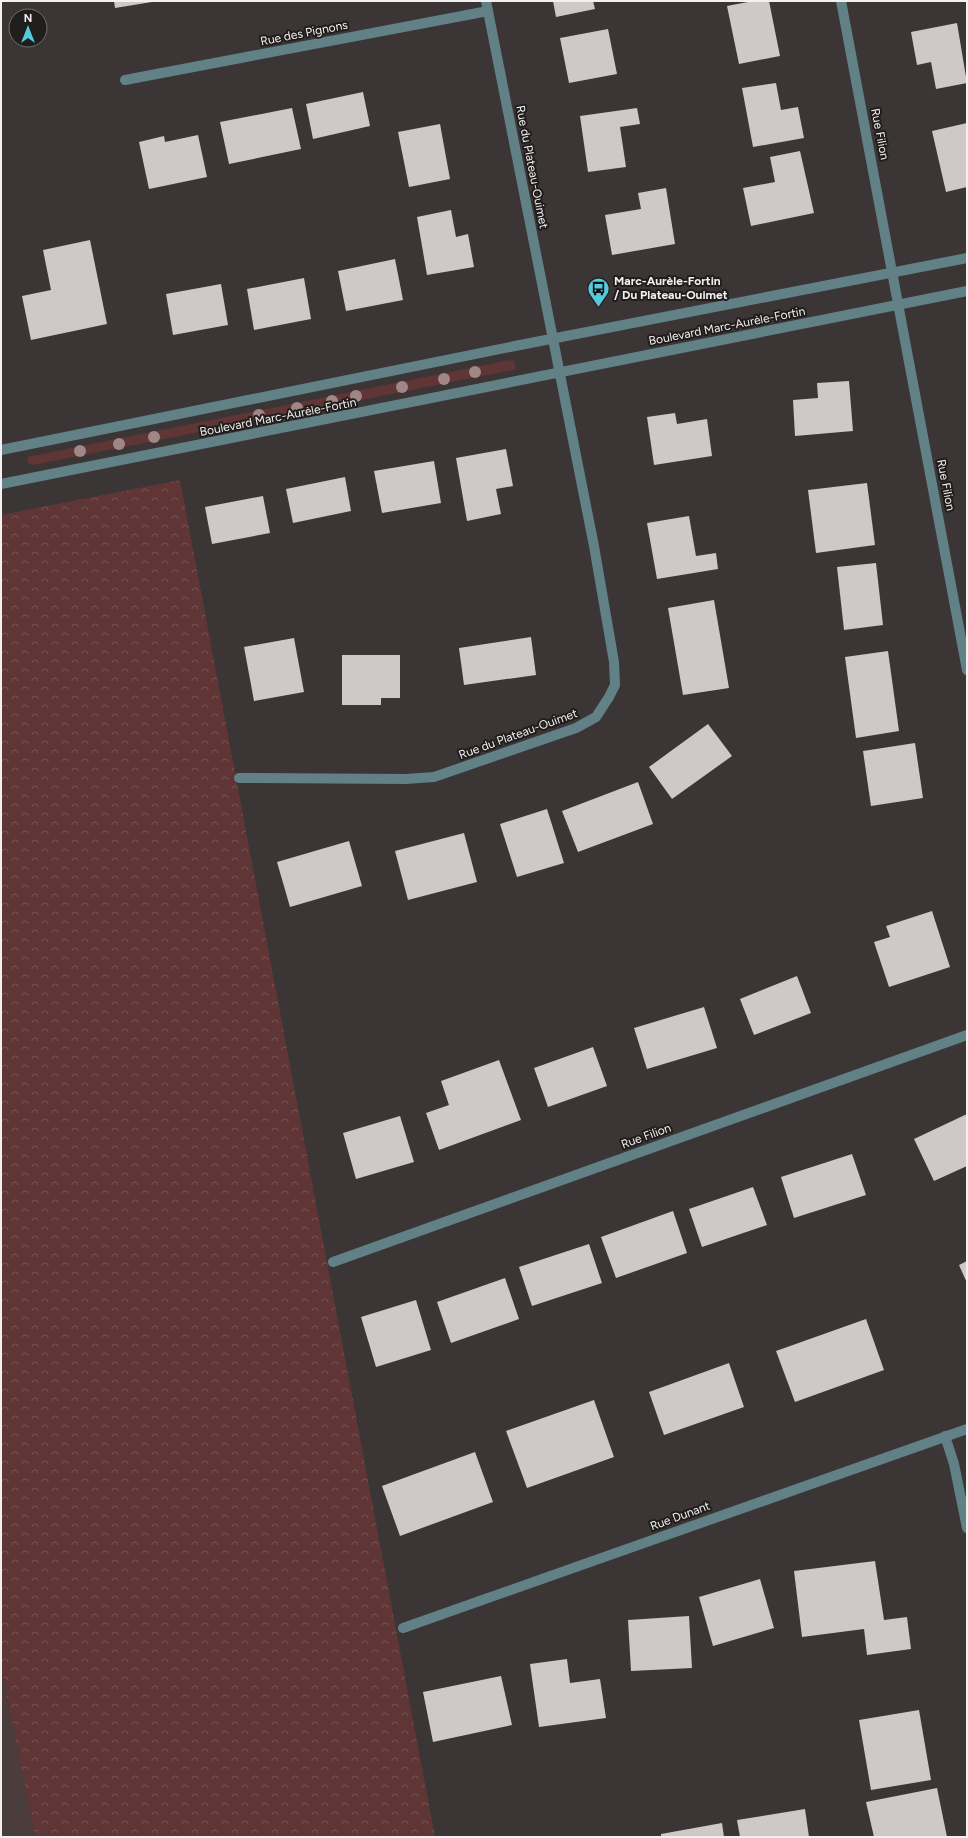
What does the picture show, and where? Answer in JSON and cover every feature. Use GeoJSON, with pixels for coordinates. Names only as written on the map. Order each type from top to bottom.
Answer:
{"type":"FeatureCollection","features":[{"type":"Feature","properties":{"kind":"street","name":"Rue du Plateau-Ouimet"},"geometry":{"type":"LineString","coordinates":[[486,1],[552,338]]}},
{"type":"Feature","properties":{"kind":"street","name":"Rue Filion"},"geometry":{"type":"LineString","coordinates":[[841,1],[893,273]]}},
{"type":"Feature","properties":{"kind":"street","name":"Rue des Pignons"},"geometry":{"type":"LineString","coordinates":[[125,80],[488,11]]}},
{"type":"Feature","properties":{"kind":"street","name":"Boulevard Marc-Aurèle-Fortin"},"geometry":{"type":"LineString","coordinates":[[1,450],[552,338],[967,258]]}},
{"type":"Feature","properties":{"kind":"street"},"geometry":{"type":"LineString","coordinates":[[893,273],[899,304]]}},
{"type":"Feature","properties":{"kind":"street","name":"Boulevard Marc-Aurèle-Fortin"},"geometry":{"type":"LineString","coordinates":[[1,484],[559,374],[967,291]]}},
{"type":"Feature","properties":{"kind":"street","name":"Rue Filion"},"geometry":{"type":"LineString","coordinates":[[899,304],[967,670]]}},
{"type":"Feature","properties":{"kind":"street"},"geometry":{"type":"LineString","coordinates":[[552,338],[559,374]]}},
{"type":"Feature","properties":{"kind":"street","name":"Rue du Plateau-Ouimet"},"geometry":{"type":"LineString","coordinates":[[239,778],[406,779],[434,777],[576,728],[596,717],[615,685],[615,674],[594,546],[559,374]]}},
{"type":"Feature","properties":{"kind":"street","name":"Rue Filion"},"geometry":{"type":"LineString","coordinates":[[333,1262],[967,1036]]}},
{"type":"Feature","properties":{"kind":"street","name":"Rue Dunant"},"geometry":{"type":"LineString","coordinates":[[403,1628],[967,1429]]}},
{"type":"Feature","properties":{"kind":"street"},"geometry":{"type":"LineString","coordinates":[[945,1436],[956,1471],[967,1528]]}},
{"type":"Feature","properties":{"kind":"shaded area"},"geometry":{"type":"Polygon","coordinates":[[[1,1666],[35,1837],[1,1837],[1,1666]]]}},
{"type":"Feature","properties":{"kind":"green space"},"geometry":{"type":"Polygon","coordinates":[[[510,360],[514,361],[516,368],[513,370],[33,465],[28,463],[28,457],[32,456],[510,360]]]}},
{"type":"Feature","properties":{"kind":"green space"},"geometry":{"type":"Polygon","coordinates":[[[180,480],[435,1837],[35,1837],[1,1666],[1,515],[180,480]]]}},
{"type":"Feature","properties":{"kind":"building"},"geometry":{"type":"Polygon","coordinates":[[[114,1],[152,1],[152,2],[115,8],[114,1]]]}},
{"type":"Feature","properties":{"kind":"building"},"geometry":{"type":"Polygon","coordinates":[[[553,1],[593,1],[595,9],[556,17],[553,1]]]}},
{"type":"Feature","properties":{"kind":"building"},"geometry":{"type":"Polygon","coordinates":[[[753,1],[769,1],[780,56],[739,64],[727,6],[753,1]]]}},
{"type":"Feature","properties":{"kind":"building"},"geometry":{"type":"Polygon","coordinates":[[[957,23],[967,83],[936,89],[931,62],[917,65],[911,32],[957,23]]]}},
{"type":"Feature","properties":{"kind":"building"},"geometry":{"type":"Polygon","coordinates":[[[608,29],[617,74],[569,83],[560,38],[608,29]]]}},
{"type":"Feature","properties":{"kind":"building"},"geometry":{"type":"Polygon","coordinates":[[[776,83],[781,110],[798,107],[804,138],[753,147],[742,88],[776,83]]]}},
{"type":"Feature","properties":{"kind":"building"},"geometry":{"type":"Polygon","coordinates":[[[363,92],[370,126],[313,139],[306,104],[363,92]]]}},
{"type":"Feature","properties":{"kind":"building"},"geometry":{"type":"Polygon","coordinates":[[[292,108],[301,149],[229,164],[220,122],[292,108]]]}},
{"type":"Feature","properties":{"kind":"building"},"geometry":{"type":"Polygon","coordinates":[[[637,108],[640,124],[620,127],[626,167],[588,172],[580,116],[637,108]]]}},
{"type":"Feature","properties":{"kind":"building"},"geometry":{"type":"Polygon","coordinates":[[[967,123],[967,187],[946,192],[932,131],[967,123]]]}},
{"type":"Feature","properties":{"kind":"building"},"geometry":{"type":"Polygon","coordinates":[[[440,124],[450,179],[409,187],[398,132],[440,124]]]}},
{"type":"Feature","properties":{"kind":"building"},"geometry":{"type":"Polygon","coordinates":[[[198,135],[207,177],[149,189],[139,142],[164,136],[165,142],[198,135]]]}},
{"type":"Feature","properties":{"kind":"building"},"geometry":{"type":"Polygon","coordinates":[[[800,151],[814,213],[751,226],[743,188],[775,182],[770,157],[800,151]]]}},
{"type":"Feature","properties":{"kind":"building"},"geometry":{"type":"Polygon","coordinates":[[[666,188],[675,244],[612,255],[605,215],[641,209],[638,193],[666,188]]]}},
{"type":"Feature","properties":{"kind":"building"},"geometry":{"type":"Polygon","coordinates":[[[451,210],[456,237],[468,234],[474,267],[427,275],[417,217],[451,210]]]}},
{"type":"Feature","properties":{"kind":"building"},"geometry":{"type":"Polygon","coordinates":[[[90,240],[107,324],[31,340],[22,296],[51,290],[43,250],[90,240]]]}},
{"type":"Feature","properties":{"kind":"building"},"geometry":{"type":"Polygon","coordinates":[[[395,259],[403,300],[346,311],[338,271],[395,259]]]}},
{"type":"Feature","properties":{"kind":"building"},"geometry":{"type":"Polygon","coordinates":[[[304,278],[311,319],[254,330],[247,289],[304,278]]]}},
{"type":"Feature","properties":{"kind":"building"},"geometry":{"type":"Polygon","coordinates":[[[221,284],[228,325],[173,335],[166,294],[221,284]]]}},
{"type":"Feature","properties":{"kind":"building"},"geometry":{"type":"Polygon","coordinates":[[[849,381],[853,431],[795,436],[793,400],[818,398],[817,383],[849,381]]]}},
{"type":"Feature","properties":{"kind":"building"},"geometry":{"type":"Polygon","coordinates":[[[675,413],[677,424],[707,419],[712,456],[654,465],[647,417],[675,413]]]}},
{"type":"Feature","properties":{"kind":"building"},"geometry":{"type":"Polygon","coordinates":[[[506,449],[513,486],[496,489],[501,514],[467,521],[456,458],[506,449]]]}},
{"type":"Feature","properties":{"kind":"building"},"geometry":{"type":"Polygon","coordinates":[[[434,461],[441,503],[382,513],[374,471],[434,461]]]}},
{"type":"Feature","properties":{"kind":"building"},"geometry":{"type":"Polygon","coordinates":[[[345,477],[351,511],[293,523],[286,489],[345,477]]]}},
{"type":"Feature","properties":{"kind":"building"},"geometry":{"type":"Polygon","coordinates":[[[867,483],[875,545],[816,553],[808,490],[867,483]]]}},
{"type":"Feature","properties":{"kind":"building"},"geometry":{"type":"Polygon","coordinates":[[[263,496],[270,533],[212,544],[205,507],[263,496]]]}},
{"type":"Feature","properties":{"kind":"building"},"geometry":{"type":"Polygon","coordinates":[[[689,516],[696,556],[716,553],[718,569],[657,579],[647,523],[689,516]]]}},
{"type":"Feature","properties":{"kind":"building"},"geometry":{"type":"Polygon","coordinates":[[[876,563],[883,625],[844,630],[837,567],[876,563]]]}},
{"type":"Feature","properties":{"kind":"building"},"geometry":{"type":"Polygon","coordinates":[[[714,600],[729,688],[683,695],[668,608],[714,600]]]}},
{"type":"Feature","properties":{"kind":"building"},"geometry":{"type":"Polygon","coordinates":[[[531,637],[536,675],[464,685],[459,648],[531,637]]]}},
{"type":"Feature","properties":{"kind":"building"},"geometry":{"type":"Polygon","coordinates":[[[294,638],[304,692],[254,701],[244,647],[294,638]]]}},
{"type":"Feature","properties":{"kind":"building"},"geometry":{"type":"Polygon","coordinates":[[[888,651],[899,731],[856,738],[845,657],[888,651]]]}},
{"type":"Feature","properties":{"kind":"building"},"geometry":{"type":"Polygon","coordinates":[[[342,655],[400,655],[400,698],[381,698],[381,705],[342,705],[342,655]]]}},
{"type":"Feature","properties":{"kind":"building"},"geometry":{"type":"Polygon","coordinates":[[[708,724],[732,756],[672,799],[649,767],[708,724]]]}},
{"type":"Feature","properties":{"kind":"building"},"geometry":{"type":"Polygon","coordinates":[[[915,743],[923,798],[871,806],[863,751],[915,743]]]}},
{"type":"Feature","properties":{"kind":"building"},"geometry":{"type":"Polygon","coordinates":[[[638,782],[653,824],[578,852],[562,811],[638,782]]]}},
{"type":"Feature","properties":{"kind":"building"},"geometry":{"type":"Polygon","coordinates":[[[547,809],[564,863],[517,877],[500,824],[547,809]]]}},
{"type":"Feature","properties":{"kind":"building"},"geometry":{"type":"Polygon","coordinates":[[[464,833],[477,882],[408,900],[395,851],[464,833]]]}},
{"type":"Feature","properties":{"kind":"building"},"geometry":{"type":"Polygon","coordinates":[[[349,841],[362,886],[290,907],[277,862],[349,841]]]}},
{"type":"Feature","properties":{"kind":"building"},"geometry":{"type":"Polygon","coordinates":[[[932,911],[950,967],[889,987],[874,942],[890,937],[886,926],[932,911]]]}},
{"type":"Feature","properties":{"kind":"building"},"geometry":{"type":"Polygon","coordinates":[[[797,976],[811,1013],[754,1035],[740,999],[797,976]]]}},
{"type":"Feature","properties":{"kind":"building"},"geometry":{"type":"Polygon","coordinates":[[[704,1007],[717,1048],[647,1069],[634,1028],[704,1007]]]}},
{"type":"Feature","properties":{"kind":"building"},"geometry":{"type":"Polygon","coordinates":[[[593,1047],[607,1086],[548,1107],[534,1068],[593,1047]]]}},
{"type":"Feature","properties":{"kind":"building"},"geometry":{"type":"Polygon","coordinates":[[[499,1060],[521,1120],[439,1150],[426,1113],[449,1105],[441,1081],[499,1060]]]}},
{"type":"Feature","properties":{"kind":"building"},"geometry":{"type":"Polygon","coordinates":[[[967,1114],[967,1166],[934,1181],[914,1139],[967,1114]]]}},
{"type":"Feature","properties":{"kind":"building"},"geometry":{"type":"Polygon","coordinates":[[[400,1116],[414,1162],[356,1179],[343,1133],[400,1116]]]}},
{"type":"Feature","properties":{"kind":"building"},"geometry":{"type":"Polygon","coordinates":[[[852,1154],[866,1195],[794,1218],[781,1177],[852,1154]]]}},
{"type":"Feature","properties":{"kind":"building"},"geometry":{"type":"Polygon","coordinates":[[[753,1187],[767,1225],[702,1247],[689,1209],[753,1187]]]}},
{"type":"Feature","properties":{"kind":"building"},"geometry":{"type":"Polygon","coordinates":[[[673,1211],[687,1253],[616,1278],[601,1237],[673,1211]]]}},
{"type":"Feature","properties":{"kind":"building"},"geometry":{"type":"Polygon","coordinates":[[[589,1244],[602,1283],[532,1306],[519,1267],[589,1244]]]}},
{"type":"Feature","properties":{"kind":"building"},"geometry":{"type":"Polygon","coordinates":[[[967,1261],[967,1283],[959,1265],[967,1261]]]}},
{"type":"Feature","properties":{"kind":"building"},"geometry":{"type":"Polygon","coordinates":[[[505,1278],[519,1319],[451,1343],[437,1302],[505,1278]]]}},
{"type":"Feature","properties":{"kind":"building"},"geometry":{"type":"Polygon","coordinates":[[[416,1300],[431,1350],[376,1367],[361,1317],[416,1300]]]}},
{"type":"Feature","properties":{"kind":"building"},"geometry":{"type":"Polygon","coordinates":[[[866,1319],[884,1370],[795,1402],[776,1351],[866,1319]]]}},
{"type":"Feature","properties":{"kind":"building"},"geometry":{"type":"Polygon","coordinates":[[[729,1363],[744,1407],[664,1435],[649,1392],[729,1363]]]}},
{"type":"Feature","properties":{"kind":"building"},"geometry":{"type":"Polygon","coordinates":[[[594,1400],[614,1457],[527,1488],[506,1431],[594,1400]]]}},
{"type":"Feature","properties":{"kind":"building"},"geometry":{"type":"Polygon","coordinates":[[[475,1452],[493,1502],[400,1536],[382,1486],[475,1452]]]}},
{"type":"Feature","properties":{"kind":"building"},"geometry":{"type":"Polygon","coordinates":[[[875,1561],[884,1620],[907,1617],[911,1649],[867,1655],[864,1629],[802,1637],[794,1571],[875,1561]]]}},
{"type":"Feature","properties":{"kind":"building"},"geometry":{"type":"Polygon","coordinates":[[[760,1579],[774,1628],[713,1646],[699,1597],[760,1579]]]}},
{"type":"Feature","properties":{"kind":"building"},"geometry":{"type":"Polygon","coordinates":[[[689,1616],[692,1668],[631,1671],[628,1620],[689,1616]]]}},
{"type":"Feature","properties":{"kind":"building"},"geometry":{"type":"Polygon","coordinates":[[[567,1659],[570,1683],[600,1679],[606,1718],[539,1727],[530,1664],[567,1659]]]}},
{"type":"Feature","properties":{"kind":"building"},"geometry":{"type":"Polygon","coordinates":[[[501,1676],[512,1725],[433,1742],[423,1692],[501,1676]]]}},
{"type":"Feature","properties":{"kind":"building"},"geometry":{"type":"Polygon","coordinates":[[[919,1710],[931,1780],[871,1790],[859,1720],[919,1710]]]}},
{"type":"Feature","properties":{"kind":"building"},"geometry":{"type":"Polygon","coordinates":[[[937,1788],[947,1837],[874,1837],[866,1802],[937,1788]]]}},
{"type":"Feature","properties":{"kind":"building"},"geometry":{"type":"Polygon","coordinates":[[[805,1809],[809,1837],[740,1837],[737,1820],[805,1809]]]}},
{"type":"Feature","properties":{"kind":"building"},"geometry":{"type":"Polygon","coordinates":[[[722,1823],[724,1837],[661,1837],[661,1834],[722,1823]]]}},
{"type":"Feature","properties":{"kind":"place","name":"Marc-Aurèle-Fortin / Du Plateau-Ouimet"},"geometry":{"type":"Point","coordinates":[598,308]}}]}
